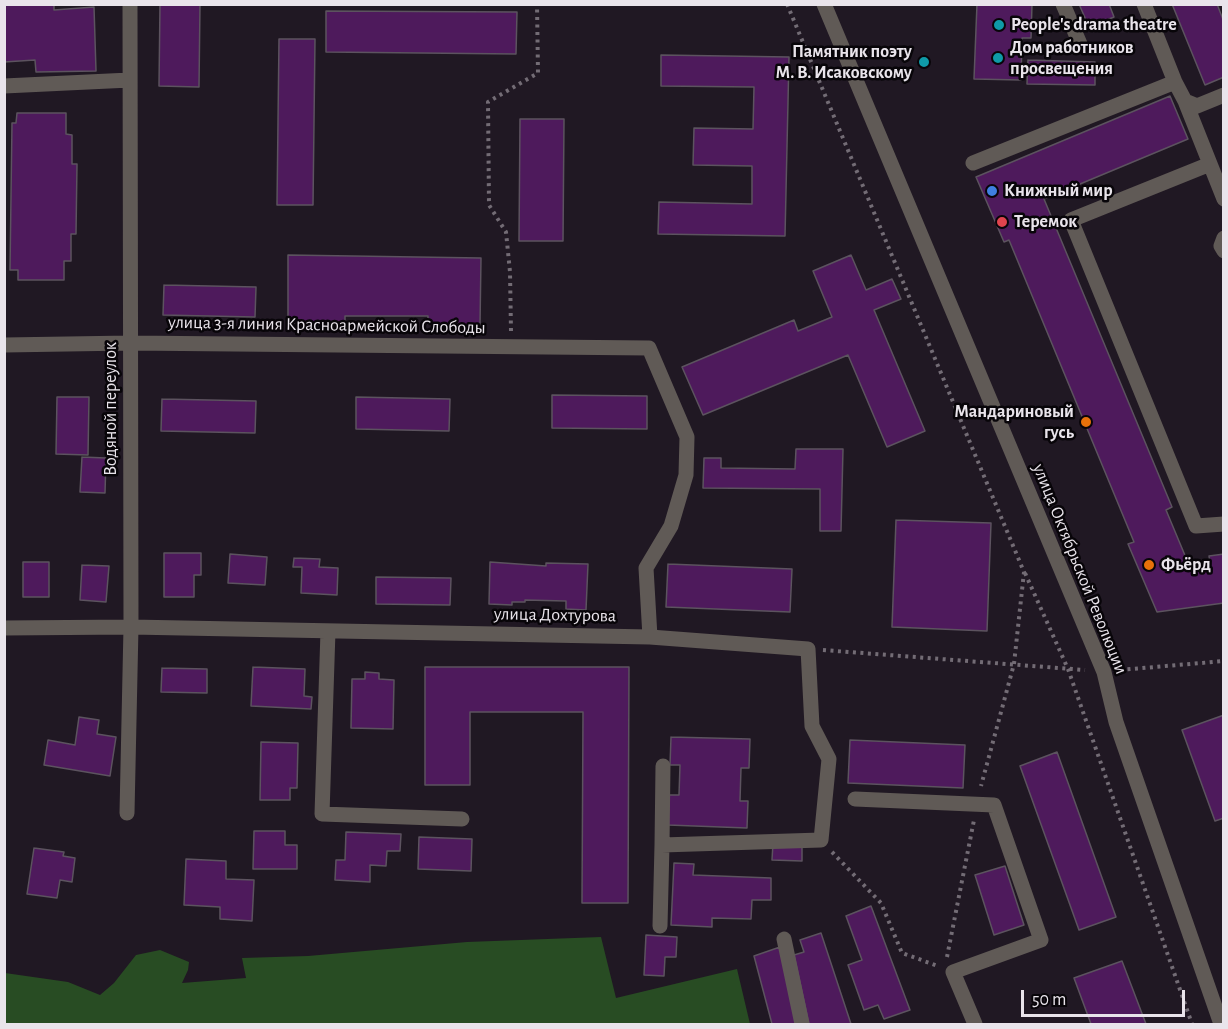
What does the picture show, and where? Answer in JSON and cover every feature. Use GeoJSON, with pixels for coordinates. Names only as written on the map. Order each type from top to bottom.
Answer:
{"type":"FeatureCollection","features":[{"type":"Feature","properties":{"kind":"street","name":"Водяной переулок"},"geometry":{"type":"LineString","coordinates":[[127,813],[131,627],[130,4]]}},
{"type":"Feature","properties":{"kind":"street","name":"улица Октябрьской Революции"},"geometry":{"type":"LineString","coordinates":[[824,4],[1104,672],[1116,722],[1221,1024]]}},
{"type":"Feature","properties":{"kind":"street"},"geometry":{"type":"LineString","coordinates":[[1063,4],[1080,44]]}},
{"type":"Feature","properties":{"kind":"street"},"geometry":{"type":"LineString","coordinates":[[1144,4],[1224,199]]}},
{"type":"Feature","properties":{"kind":"street"},"geometry":{"type":"LineString","coordinates":[[4,86],[130,80]]}},
{"type":"Feature","properties":{"kind":"street"},"geometry":{"type":"LineString","coordinates":[[973,163],[1175,82]]}},
{"type":"Feature","properties":{"kind":"street"},"geometry":{"type":"LineString","coordinates":[[1185,101],[1197,106],[1224,95]]}},
{"type":"Feature","properties":{"kind":"street"},"geometry":{"type":"LineString","coordinates":[[1210,164],[1071,220],[1196,526],[1224,524]]}},
{"type":"Feature","properties":{"kind":"street"},"geometry":{"type":"LineString","coordinates":[[1224,238],[1221,246],[1224,251]]}},
{"type":"Feature","properties":{"kind":"street","name":"улица 3-я линия Красноармейской Слободы"},"geometry":{"type":"LineString","coordinates":[[4,345],[130,343],[649,348],[687,437],[686,475],[671,526],[646,568],[650,637]]}},
{"type":"Feature","properties":{"kind":"street","name":"улица Дохтурова"},"geometry":{"type":"LineString","coordinates":[[4,628],[131,627],[650,637],[808,649]]}},
{"type":"Feature","properties":{"kind":"street"},"geometry":{"type":"LineString","coordinates":[[328,631],[322,814],[462,819]]}},
{"type":"Feature","properties":{"kind":"street"},"geometry":{"type":"LineString","coordinates":[[662,845],[821,840],[828,759],[812,726],[808,649]]}},
{"type":"Feature","properties":{"kind":"street"},"geometry":{"type":"LineString","coordinates":[[660,926],[663,766]]}},
{"type":"Feature","properties":{"kind":"street"},"geometry":{"type":"LineString","coordinates":[[855,799],[994,805],[1041,940],[953,972],[975,1024]]}},
{"type":"Feature","properties":{"kind":"street"},"geometry":{"type":"LineString","coordinates":[[784,939],[802,1024]]}},
{"type":"Feature","properties":{"kind":"path"},"geometry":{"type":"LineString","coordinates":[[511,347],[510,273],[506,231],[489,206],[488,102],[538,73],[537,4]]}},
{"type":"Feature","properties":{"kind":"path"},"geometry":{"type":"LineString","coordinates":[[788,4],[1024,572],[1068,669],[1192,1024]]}},
{"type":"Feature","properties":{"kind":"path"},"geometry":{"type":"LineString","coordinates":[[953,972],[947,955],[977,805],[1014,664],[1024,572]]}},
{"type":"Feature","properties":{"kind":"path"},"geometry":{"type":"LineString","coordinates":[[808,649],[1104,672],[1224,661]]}},
{"type":"Feature","properties":{"kind":"path"},"geometry":{"type":"LineString","coordinates":[[821,840],[881,903],[902,953],[953,972]]}},
{"type":"Feature","properties":{"kind":"green space"},"geometry":{"type":"Polygon","coordinates":[[[601,937],[616,998],[737,969],[750,1024],[5,1024],[5,973],[68,982],[100,995],[114,983],[136,955],[160,950],[189,962],[182,983],[246,978],[242,958],[308,956],[467,942],[601,937]]]}},
{"type":"Feature","properties":{"kind":"building"},"geometry":{"type":"Polygon","coordinates":[[[4,4],[54,4],[54,10],[94,7],[96,71],[36,72],[35,60],[4,62],[4,4]]]}},
{"type":"Feature","properties":{"kind":"building"},"geometry":{"type":"Polygon","coordinates":[[[160,4],[200,4],[199,87],[159,86],[160,4]]]}},
{"type":"Feature","properties":{"kind":"building","name":"Дом работников просвещения"},"geometry":{"type":"Polygon","coordinates":[[[977,4],[1032,4],[1031,38],[1022,38],[1021,80],[974,79],[977,4]]]}},
{"type":"Feature","properties":{"kind":"building"},"geometry":{"type":"Polygon","coordinates":[[[1079,4],[1109,4],[1114,17],[1089,27],[1079,4]]]}},
{"type":"Feature","properties":{"kind":"building"},"geometry":{"type":"Polygon","coordinates":[[[1172,4],[1217,4],[1224,22],[1224,77],[1205,85],[1172,4]]]}},
{"type":"Feature","properties":{"kind":"building"},"geometry":{"type":"Polygon","coordinates":[[[326,11],[517,12],[516,54],[326,52],[326,11]]]}},
{"type":"Feature","properties":{"kind":"building"},"geometry":{"type":"Polygon","coordinates":[[[279,39],[315,39],[313,205],[277,205],[279,39]]]}},
{"type":"Feature","properties":{"kind":"building"},"geometry":{"type":"Polygon","coordinates":[[[661,55],[789,57],[785,236],[658,234],[659,202],[752,204],[752,166],[693,165],[694,128],[753,129],[754,87],[661,86],[661,55]]]}},
{"type":"Feature","properties":{"kind":"building"},"geometry":{"type":"Polygon","coordinates":[[[1028,60],[1095,62],[1095,85],[1027,84],[1028,60]]]}},
{"type":"Feature","properties":{"kind":"building"},"geometry":{"type":"Polygon","coordinates":[[[1170,96],[1188,139],[1044,199],[1172,507],[1166,510],[1189,565],[1210,563],[1209,556],[1224,554],[1224,603],[1157,612],[1128,544],[1134,542],[1009,240],[1004,242],[976,177],[1170,96]]]}},
{"type":"Feature","properties":{"kind":"building"},"geometry":{"type":"Polygon","coordinates":[[[17,113],[66,113],[66,134],[72,135],[72,164],[77,164],[76,234],[71,234],[71,261],[64,261],[64,280],[18,280],[18,270],[10,270],[12,123],[16,123],[17,113]]]}},
{"type":"Feature","properties":{"kind":"building"},"geometry":{"type":"Polygon","coordinates":[[[520,119],[564,119],[563,241],[519,241],[520,119]]]}},
{"type":"Feature","properties":{"kind":"building"},"geometry":{"type":"Polygon","coordinates":[[[288,255],[481,258],[480,325],[428,324],[428,316],[345,316],[345,323],[288,323],[288,255]]]}},
{"type":"Feature","properties":{"kind":"building"},"geometry":{"type":"Polygon","coordinates":[[[851,255],[866,290],[892,279],[901,299],[874,310],[925,431],[887,447],[848,355],[703,415],[682,367],[794,320],[798,331],[832,317],[813,271],[851,255]]]}},
{"type":"Feature","properties":{"kind":"building"},"geometry":{"type":"Polygon","coordinates":[[[164,285],[256,287],[255,317],[163,315],[164,285]]]}},
{"type":"Feature","properties":{"kind":"building"},"geometry":{"type":"Polygon","coordinates":[[[552,395],[647,396],[647,429],[552,428],[552,395]]]}},
{"type":"Feature","properties":{"kind":"building"},"geometry":{"type":"Polygon","coordinates":[[[57,397],[89,397],[88,455],[56,454],[57,397]]]}},
{"type":"Feature","properties":{"kind":"building"},"geometry":{"type":"Polygon","coordinates":[[[356,397],[450,399],[449,431],[356,429],[356,397]]]}},
{"type":"Feature","properties":{"kind":"building"},"geometry":{"type":"Polygon","coordinates":[[[162,399],[256,401],[255,433],[161,431],[162,399]]]}},
{"type":"Feature","properties":{"kind":"building"},"geometry":{"type":"Polygon","coordinates":[[[796,449],[843,449],[841,531],[820,531],[820,489],[703,488],[704,458],[721,458],[721,468],[795,469],[796,449]]]}},
{"type":"Feature","properties":{"kind":"building"},"geometry":{"type":"Polygon","coordinates":[[[82,457],[106,458],[105,493],[80,492],[82,457]]]}},
{"type":"Feature","properties":{"kind":"building"},"geometry":{"type":"Polygon","coordinates":[[[896,520],[991,523],[987,631],[892,627],[896,520]]]}},
{"type":"Feature","properties":{"kind":"building"},"geometry":{"type":"Polygon","coordinates":[[[164,553],[201,553],[201,575],[194,575],[194,597],[164,597],[164,553]]]}},
{"type":"Feature","properties":{"kind":"building"},"geometry":{"type":"Polygon","coordinates":[[[230,554],[267,557],[265,585],[228,583],[230,554]]]}},
{"type":"Feature","properties":{"kind":"building"},"geometry":{"type":"Polygon","coordinates":[[[294,558],[320,559],[319,567],[338,568],[337,595],[301,593],[302,567],[293,567],[294,558]]]}},
{"type":"Feature","properties":{"kind":"building"},"geometry":{"type":"Polygon","coordinates":[[[23,562],[49,562],[49,597],[23,597],[23,562]]]}},
{"type":"Feature","properties":{"kind":"building"},"geometry":{"type":"Polygon","coordinates":[[[490,562],[546,566],[546,563],[588,564],[586,610],[566,609],[566,601],[525,600],[525,602],[512,602],[512,605],[489,604],[490,562]]]}},
{"type":"Feature","properties":{"kind":"building"},"geometry":{"type":"Polygon","coordinates":[[[668,564],[792,569],[790,612],[666,607],[668,564]]]}},
{"type":"Feature","properties":{"kind":"building"},"geometry":{"type":"Polygon","coordinates":[[[82,565],[109,566],[106,602],[80,600],[82,565]]]}},
{"type":"Feature","properties":{"kind":"building"},"geometry":{"type":"Polygon","coordinates":[[[376,577],[451,578],[450,605],[376,604],[376,577]]]}},
{"type":"Feature","properties":{"kind":"building"},"geometry":{"type":"Polygon","coordinates":[[[253,667],[305,669],[304,696],[312,697],[311,709],[251,706],[253,667]]]}},
{"type":"Feature","properties":{"kind":"building"},"geometry":{"type":"Polygon","coordinates":[[[425,667],[629,667],[628,903],[582,903],[583,712],[470,712],[470,785],[425,785],[425,667]]]}},
{"type":"Feature","properties":{"kind":"building"},"geometry":{"type":"Polygon","coordinates":[[[162,668],[207,669],[207,693],[161,692],[162,668]]]}},
{"type":"Feature","properties":{"kind":"building"},"geometry":{"type":"Polygon","coordinates":[[[365,672],[379,673],[379,679],[394,680],[393,729],[351,728],[352,679],[365,679],[365,672]]]}},
{"type":"Feature","properties":{"kind":"building"},"geometry":{"type":"Polygon","coordinates":[[[1224,715],[1224,818],[1215,821],[1182,730],[1224,715]]]}},
{"type":"Feature","properties":{"kind":"building"},"geometry":{"type":"Polygon","coordinates":[[[79,717],[99,720],[97,734],[116,737],[110,776],[44,765],[48,740],[75,745],[79,717]]]}},
{"type":"Feature","properties":{"kind":"building"},"geometry":{"type":"Polygon","coordinates":[[[671,737],[750,739],[749,768],[741,768],[740,801],[748,801],[747,828],[668,825],[669,795],[679,795],[680,765],[670,765],[671,737]]]}},
{"type":"Feature","properties":{"kind":"building"},"geometry":{"type":"Polygon","coordinates":[[[850,740],[965,745],[963,788],[848,783],[850,740]]]}},
{"type":"Feature","properties":{"kind":"building"},"geometry":{"type":"Polygon","coordinates":[[[261,742],[298,743],[297,788],[290,788],[290,800],[260,800],[261,742]]]}},
{"type":"Feature","properties":{"kind":"building"},"geometry":{"type":"Polygon","coordinates":[[[1057,752],[1116,917],[1079,930],[1020,766],[1057,752]]]}},
{"type":"Feature","properties":{"kind":"building"},"geometry":{"type":"Polygon","coordinates":[[[254,831],[285,831],[285,845],[297,845],[297,869],[253,869],[254,831]]]}},
{"type":"Feature","properties":{"kind":"building"},"geometry":{"type":"Polygon","coordinates":[[[346,832],[401,834],[400,851],[387,851],[386,866],[370,865],[370,882],[335,880],[336,860],[345,860],[346,832]]]}},
{"type":"Feature","properties":{"kind":"building"},"geometry":{"type":"Polygon","coordinates":[[[419,837],[472,839],[471,871],[418,869],[419,837]]]}},
{"type":"Feature","properties":{"kind":"building"},"geometry":{"type":"Polygon","coordinates":[[[773,843],[802,844],[802,861],[772,860],[773,843]]]}},
{"type":"Feature","properties":{"kind":"building"},"geometry":{"type":"Polygon","coordinates":[[[34,848],[64,852],[63,856],[75,858],[72,882],[60,880],[57,898],[27,894],[34,848]]]}},
{"type":"Feature","properties":{"kind":"building"},"geometry":{"type":"Polygon","coordinates":[[[186,859],[226,861],[226,879],[254,880],[252,921],[220,919],[220,907],[184,905],[186,859]]]}},
{"type":"Feature","properties":{"kind":"building"},"geometry":{"type":"Polygon","coordinates":[[[674,863],[694,864],[693,875],[771,878],[771,900],[752,900],[751,919],[712,918],[712,927],[671,925],[674,863]]]}},
{"type":"Feature","properties":{"kind":"building"},"geometry":{"type":"Polygon","coordinates":[[[1005,866],[1024,925],[994,935],[975,875],[1005,866]]]}},
{"type":"Feature","properties":{"kind":"building"},"geometry":{"type":"Polygon","coordinates":[[[871,906],[910,1010],[884,1019],[878,1005],[864,1010],[848,965],[862,960],[846,916],[871,906]]]}},
{"type":"Feature","properties":{"kind":"building"},"geometry":{"type":"Polygon","coordinates":[[[821,933],[851,1024],[809,1024],[794,955],[804,952],[800,940],[821,933]]]}},
{"type":"Feature","properties":{"kind":"building"},"geometry":{"type":"Polygon","coordinates":[[[646,935],[677,937],[676,957],[665,957],[664,976],[644,975],[646,935]]]}},
{"type":"Feature","properties":{"kind":"building"},"geometry":{"type":"Polygon","coordinates":[[[780,947],[796,1024],[772,1024],[754,956],[780,947]]]}},
{"type":"Feature","properties":{"kind":"building"},"geometry":{"type":"Polygon","coordinates":[[[1122,961],[1146,1024],[1091,1024],[1074,978],[1122,961]]]}},
{"type":"Feature","properties":{"kind":"place","name":"People's drama theatre"},"geometry":{"type":"Point","coordinates":[999,25]}},
{"type":"Feature","properties":{"kind":"place","name":"Дом работников просвещения"},"geometry":{"type":"Point","coordinates":[998,58]}},
{"type":"Feature","properties":{"kind":"place","name":"Памятник поэту М. В. Исаковскому"},"geometry":{"type":"Point","coordinates":[924,62]}},
{"type":"Feature","properties":{"kind":"place","name":"Книжный мир"},"geometry":{"type":"Point","coordinates":[992,191]}},
{"type":"Feature","properties":{"kind":"place","name":"Теремок"},"geometry":{"type":"Point","coordinates":[1002,222]}},
{"type":"Feature","properties":{"kind":"place","name":"Мандариновый гусь"},"geometry":{"type":"Point","coordinates":[1086,422]}},
{"type":"Feature","properties":{"kind":"place","name":"Фьёрд"},"geometry":{"type":"Point","coordinates":[1149,565]}}]}
